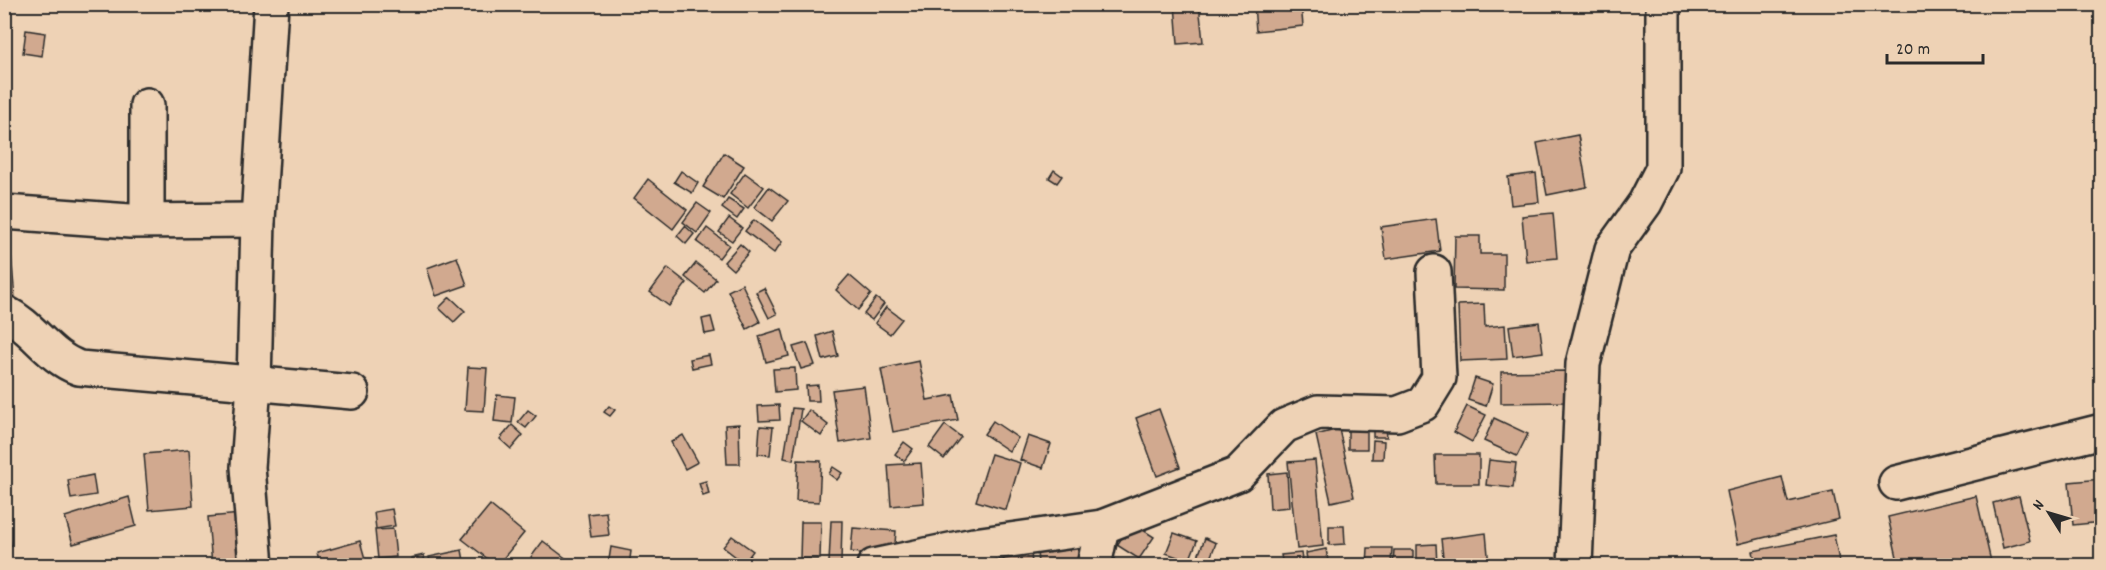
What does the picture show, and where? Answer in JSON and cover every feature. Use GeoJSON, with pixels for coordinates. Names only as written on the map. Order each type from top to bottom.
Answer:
{"type":"FeatureCollection","features":[{"type":"Feature","properties":{"kind":"street"},"geometry":{"type":"LineString","coordinates":[[256,566],[248,468],[254,384],[258,220],[272,4]]}},
{"type":"Feature","properties":{"kind":"street"},"geometry":{"type":"LineString","coordinates":[[1575,566],[1584,364],[1612,249],[1645,203],[1663,168],[1663,4]]}},
{"type":"Feature","properties":{"kind":"street"},"geometry":{"type":"LineString","coordinates":[[147,105],[147,220]]}},
{"type":"Feature","properties":{"kind":"street"},"geometry":{"type":"LineString","coordinates":[[4,212],[147,220],[258,220]]}},
{"type":"Feature","properties":{"kind":"street"},"geometry":{"type":"LineString","coordinates":[[874,566],[974,545],[1102,527],[1238,474],[1284,426],[1318,412],[1397,414],[1423,404],[1439,378],[1434,272]]}},
{"type":"Feature","properties":{"kind":"street"},"geometry":{"type":"LineString","coordinates":[[4,312],[17,319],[62,362],[79,368],[352,392]]}},
{"type":"Feature","properties":{"kind":"street"},"geometry":{"type":"LineString","coordinates":[[1896,483],[2102,431]]}},
{"type":"Feature","properties":{"kind":"street"},"geometry":{"type":"LineString","coordinates":[[1094,566],[1102,527]]}},
{"type":"Feature","properties":{"kind":"building"},"geometry":{"type":"Polygon","coordinates":[[[1175,4],[1199,4],[1203,42],[1178,44],[1175,4]]]}},
{"type":"Feature","properties":{"kind":"building"},"geometry":{"type":"Polygon","coordinates":[[[1254,4],[1301,4],[1303,26],[1256,31],[1254,4]]]}},
{"type":"Feature","properties":{"kind":"building"},"geometry":{"type":"Polygon","coordinates":[[[26,30],[45,33],[42,56],[23,53],[26,30]]]}},
{"type":"Feature","properties":{"kind":"building"},"geometry":{"type":"Polygon","coordinates":[[[1578,135],[1587,187],[1547,195],[1537,143],[1578,135]]]}},
{"type":"Feature","properties":{"kind":"building"},"geometry":{"type":"Polygon","coordinates":[[[724,153],[744,166],[723,199],[703,187],[724,153]]]}},
{"type":"Feature","properties":{"kind":"building"},"geometry":{"type":"Polygon","coordinates":[[[1054,170],[1062,176],[1057,183],[1049,178],[1054,170]]]}},
{"type":"Feature","properties":{"kind":"building"},"geometry":{"type":"Polygon","coordinates":[[[681,171],[698,183],[692,193],[674,182],[681,171]]]}},
{"type":"Feature","properties":{"kind":"building"},"geometry":{"type":"Polygon","coordinates":[[[745,173],[764,187],[748,208],[730,194],[745,173]]]}},
{"type":"Feature","properties":{"kind":"building"},"geometry":{"type":"Polygon","coordinates":[[[1536,173],[1539,202],[1511,205],[1508,177],[1536,173]]]}},
{"type":"Feature","properties":{"kind":"building"},"geometry":{"type":"Polygon","coordinates":[[[648,179],[687,210],[673,229],[634,198],[648,179]]]}},
{"type":"Feature","properties":{"kind":"building"},"geometry":{"type":"Polygon","coordinates":[[[769,187],[788,201],[772,221],[754,207],[769,187]]]}},
{"type":"Feature","properties":{"kind":"building"},"geometry":{"type":"Polygon","coordinates":[[[728,199],[744,209],[737,219],[722,208],[728,199]]]}},
{"type":"Feature","properties":{"kind":"building"},"geometry":{"type":"Polygon","coordinates":[[[697,203],[711,213],[697,233],[683,222],[697,203]]]}},
{"type":"Feature","properties":{"kind":"building"},"geometry":{"type":"Polygon","coordinates":[[[1553,213],[1557,258],[1526,261],[1522,216],[1553,213]]]}},
{"type":"Feature","properties":{"kind":"building"},"geometry":{"type":"Polygon","coordinates":[[[729,218],[742,228],[732,241],[719,232],[729,218]]]}},
{"type":"Feature","properties":{"kind":"building"},"geometry":{"type":"Polygon","coordinates":[[[1436,219],[1440,251],[1386,259],[1381,227],[1436,219]]]}},
{"type":"Feature","properties":{"kind":"building"},"geometry":{"type":"Polygon","coordinates":[[[754,220],[782,242],[774,253],[745,231],[754,220]]]}},
{"type":"Feature","properties":{"kind":"building"},"geometry":{"type":"Polygon","coordinates":[[[685,226],[694,234],[686,244],[677,236],[685,226]]]}},
{"type":"Feature","properties":{"kind":"building"},"geometry":{"type":"Polygon","coordinates":[[[707,228],[729,245],[719,258],[697,242],[707,228]]]}},
{"type":"Feature","properties":{"kind":"building"},"geometry":{"type":"Polygon","coordinates":[[[4,232],[9,232],[15,298],[4,299],[4,232]]]}},
{"type":"Feature","properties":{"kind":"building"},"geometry":{"type":"Polygon","coordinates":[[[1455,236],[1480,236],[1480,254],[1504,254],[1504,290],[1454,289],[1455,236]]]}},
{"type":"Feature","properties":{"kind":"building"},"geometry":{"type":"Polygon","coordinates":[[[740,244],[749,252],[733,270],[724,262],[740,244]]]}},
{"type":"Feature","properties":{"kind":"building"},"geometry":{"type":"Polygon","coordinates":[[[457,257],[467,285],[436,296],[427,268],[457,257]]]}},
{"type":"Feature","properties":{"kind":"building"},"geometry":{"type":"Polygon","coordinates":[[[696,263],[716,279],[705,293],[685,277],[696,263]]]}},
{"type":"Feature","properties":{"kind":"building"},"geometry":{"type":"Polygon","coordinates":[[[668,268],[687,283],[669,306],[650,292],[668,268]]]}},
{"type":"Feature","properties":{"kind":"building"},"geometry":{"type":"Polygon","coordinates":[[[849,275],[871,294],[858,310],[836,290],[849,275]]]}},
{"type":"Feature","properties":{"kind":"building"},"geometry":{"type":"Polygon","coordinates":[[[742,284],[760,322],[747,329],[728,291],[742,284]]]}},
{"type":"Feature","properties":{"kind":"building"},"geometry":{"type":"Polygon","coordinates":[[[764,288],[777,314],[769,318],[756,292],[764,288]]]}},
{"type":"Feature","properties":{"kind":"building"},"geometry":{"type":"Polygon","coordinates":[[[450,297],[465,311],[454,322],[439,308],[450,297]]]}},
{"type":"Feature","properties":{"kind":"building"},"geometry":{"type":"Polygon","coordinates":[[[876,298],[884,304],[872,320],[864,314],[876,298]]]}},
{"type":"Feature","properties":{"kind":"building"},"geometry":{"type":"Polygon","coordinates":[[[1484,304],[1485,327],[1505,325],[1507,359],[1460,361],[1458,305],[1484,304]]]}},
{"type":"Feature","properties":{"kind":"building"},"geometry":{"type":"Polygon","coordinates":[[[886,307],[902,319],[890,334],[875,323],[886,307]]]}},
{"type":"Feature","properties":{"kind":"building"},"geometry":{"type":"Polygon","coordinates":[[[711,317],[715,332],[705,334],[702,319],[711,317]]]}},
{"type":"Feature","properties":{"kind":"building"},"geometry":{"type":"Polygon","coordinates":[[[1539,322],[1543,352],[1513,356],[1509,326],[1539,322]]]}},
{"type":"Feature","properties":{"kind":"building"},"geometry":{"type":"Polygon","coordinates":[[[782,329],[789,356],[766,362],[759,336],[782,329]]]}},
{"type":"Feature","properties":{"kind":"building"},"geometry":{"type":"Polygon","coordinates":[[[832,331],[838,356],[823,360],[817,336],[832,331]]]}},
{"type":"Feature","properties":{"kind":"building"},"geometry":{"type":"Polygon","coordinates":[[[807,343],[815,365],[801,369],[793,347],[807,343]]]}},
{"type":"Feature","properties":{"kind":"building"},"geometry":{"type":"Polygon","coordinates":[[[709,355],[711,364],[692,368],[690,359],[709,355]]]}},
{"type":"Feature","properties":{"kind":"building"},"geometry":{"type":"Polygon","coordinates":[[[919,361],[927,400],[953,395],[958,420],[893,432],[881,369],[919,361]]]}},
{"type":"Feature","properties":{"kind":"building"},"geometry":{"type":"Polygon","coordinates":[[[468,367],[487,368],[484,411],[465,410],[468,367]]]}},
{"type":"Feature","properties":{"kind":"building"},"geometry":{"type":"Polygon","coordinates":[[[795,368],[796,390],[775,392],[773,369],[795,368]]]}},
{"type":"Feature","properties":{"kind":"building"},"geometry":{"type":"Polygon","coordinates":[[[1565,371],[1565,402],[1501,403],[1501,372],[1565,371]]]}},
{"type":"Feature","properties":{"kind":"building"},"geometry":{"type":"Polygon","coordinates":[[[1475,378],[1493,384],[1486,406],[1468,400],[1475,378]]]}},
{"type":"Feature","properties":{"kind":"building"},"geometry":{"type":"Polygon","coordinates":[[[818,385],[819,401],[807,401],[806,386],[818,385]]]}},
{"type":"Feature","properties":{"kind":"building"},"geometry":{"type":"Polygon","coordinates":[[[864,386],[871,438],[840,443],[832,390],[864,386]]]}},
{"type":"Feature","properties":{"kind":"building"},"geometry":{"type":"Polygon","coordinates":[[[497,395],[515,397],[512,423],[494,421],[497,395]]]}},
{"type":"Feature","properties":{"kind":"building"},"geometry":{"type":"Polygon","coordinates":[[[779,405],[780,420],[759,421],[758,406],[779,405]]]}},
{"type":"Feature","properties":{"kind":"building"},"geometry":{"type":"Polygon","coordinates":[[[609,406],[615,410],[610,416],[604,412],[609,406]]]}},
{"type":"Feature","properties":{"kind":"building"},"geometry":{"type":"Polygon","coordinates":[[[1467,406],[1486,415],[1472,442],[1454,432],[1467,406]]]}},
{"type":"Feature","properties":{"kind":"building"},"geometry":{"type":"Polygon","coordinates":[[[792,408],[801,409],[793,460],[784,458],[792,408]]]}},
{"type":"Feature","properties":{"kind":"building"},"geometry":{"type":"Polygon","coordinates":[[[1159,409],[1180,467],[1157,476],[1136,418],[1159,409]]]}},
{"type":"Feature","properties":{"kind":"building"},"geometry":{"type":"Polygon","coordinates":[[[528,410],[536,416],[526,428],[518,422],[528,410]]]}},
{"type":"Feature","properties":{"kind":"building"},"geometry":{"type":"Polygon","coordinates":[[[809,410],[828,425],[821,436],[801,421],[809,410]]]}},
{"type":"Feature","properties":{"kind":"building"},"geometry":{"type":"Polygon","coordinates":[[[1494,418],[1528,434],[1517,456],[1484,441],[1494,418]]]}},
{"type":"Feature","properties":{"kind":"building"},"geometry":{"type":"Polygon","coordinates":[[[993,421],[1018,438],[1009,451],[984,434],[993,421]]]}},
{"type":"Feature","properties":{"kind":"building"},"geometry":{"type":"Polygon","coordinates":[[[739,424],[740,464],[727,464],[725,425],[739,424]]]}},
{"type":"Feature","properties":{"kind":"building"},"geometry":{"type":"Polygon","coordinates":[[[512,425],[523,435],[511,449],[500,439],[512,425]]]}},
{"type":"Feature","properties":{"kind":"building"},"geometry":{"type":"Polygon","coordinates":[[[945,425],[961,437],[944,459],[929,447],[945,425]]]}},
{"type":"Feature","properties":{"kind":"building"},"geometry":{"type":"Polygon","coordinates":[[[760,426],[773,427],[770,455],[758,454],[760,426]]]}},
{"type":"Feature","properties":{"kind":"building"},"geometry":{"type":"Polygon","coordinates":[[[1348,427],[1367,427],[1367,449],[1348,449],[1348,427]]]}},
{"type":"Feature","properties":{"kind":"building"},"geometry":{"type":"Polygon","coordinates":[[[1339,429],[1354,497],[1331,502],[1316,435],[1339,429]]]}},
{"type":"Feature","properties":{"kind":"building"},"geometry":{"type":"Polygon","coordinates":[[[1373,429],[1386,429],[1387,437],[1373,437],[1373,429]]]}},
{"type":"Feature","properties":{"kind":"building"},"geometry":{"type":"Polygon","coordinates":[[[683,435],[698,462],[685,469],[671,442],[683,435]]]}},
{"type":"Feature","properties":{"kind":"building"},"geometry":{"type":"Polygon","coordinates":[[[1028,436],[1051,444],[1043,468],[1020,460],[1028,436]]]}},
{"type":"Feature","properties":{"kind":"building"},"geometry":{"type":"Polygon","coordinates":[[[1373,440],[1384,441],[1383,459],[1372,459],[1373,440]]]}},
{"type":"Feature","properties":{"kind":"building"},"geometry":{"type":"Polygon","coordinates":[[[904,442],[913,449],[904,461],[895,454],[904,442]]]}},
{"type":"Feature","properties":{"kind":"building"},"geometry":{"type":"Polygon","coordinates":[[[189,450],[193,506],[149,510],[144,454],[189,450]]]}},
{"type":"Feature","properties":{"kind":"building"},"geometry":{"type":"Polygon","coordinates":[[[991,454],[1020,463],[1006,510],[976,501],[991,454]]]}},
{"type":"Feature","properties":{"kind":"building"},"geometry":{"type":"Polygon","coordinates":[[[1435,455],[1479,455],[1479,484],[1436,484],[1435,455]]]}},
{"type":"Feature","properties":{"kind":"building"},"geometry":{"type":"Polygon","coordinates":[[[798,460],[821,461],[819,502],[796,501],[798,460]]]}},
{"type":"Feature","properties":{"kind":"building"},"geometry":{"type":"Polygon","coordinates":[[[1315,460],[1323,546],[1297,549],[1288,462],[1315,460]]]}},
{"type":"Feature","properties":{"kind":"building"},"geometry":{"type":"Polygon","coordinates":[[[1489,460],[1516,463],[1513,488],[1486,485],[1489,460]]]}},
{"type":"Feature","properties":{"kind":"building"},"geometry":{"type":"Polygon","coordinates":[[[921,463],[924,503],[891,506],[888,465],[921,463]]]}},
{"type":"Feature","properties":{"kind":"building"},"geometry":{"type":"Polygon","coordinates":[[[833,467],[842,473],[837,480],[829,474],[833,467]]]}},
{"type":"Feature","properties":{"kind":"building"},"geometry":{"type":"Polygon","coordinates":[[[1287,472],[1289,507],[1270,509],[1268,474],[1287,472]]]}},
{"type":"Feature","properties":{"kind":"building"},"geometry":{"type":"Polygon","coordinates":[[[93,475],[96,495],[71,499],[68,480],[93,475]]]}},
{"type":"Feature","properties":{"kind":"building"},"geometry":{"type":"Polygon","coordinates":[[[1782,477],[1788,502],[1833,492],[1839,519],[1738,544],[1727,491],[1782,477]]]}},
{"type":"Feature","properties":{"kind":"building"},"geometry":{"type":"Polygon","coordinates":[[[2102,479],[2102,522],[2073,525],[2069,482],[2102,479]]]}},
{"type":"Feature","properties":{"kind":"building"},"geometry":{"type":"Polygon","coordinates":[[[706,481],[709,494],[703,496],[699,483],[706,481]]]}},
{"type":"Feature","properties":{"kind":"building"},"geometry":{"type":"Polygon","coordinates":[[[1976,496],[1992,566],[1899,566],[1888,517],[1976,496]]]}},
{"type":"Feature","properties":{"kind":"building"},"geometry":{"type":"Polygon","coordinates":[[[2019,496],[2030,541],[2003,548],[1993,503],[2019,496]]]}},
{"type":"Feature","properties":{"kind":"building"},"geometry":{"type":"Polygon","coordinates":[[[129,497],[136,526],[73,544],[65,517],[129,497]]]}},
{"type":"Feature","properties":{"kind":"building"},"geometry":{"type":"Polygon","coordinates":[[[490,505],[524,533],[497,566],[462,539],[490,505]]]}},
{"type":"Feature","properties":{"kind":"building"},"geometry":{"type":"Polygon","coordinates":[[[392,509],[395,526],[376,529],[374,512],[392,509]]]}},
{"type":"Feature","properties":{"kind":"building"},"geometry":{"type":"Polygon","coordinates":[[[606,512],[609,535],[591,537],[588,514],[606,512]]]}},
{"type":"Feature","properties":{"kind":"building"},"geometry":{"type":"Polygon","coordinates":[[[241,514],[246,566],[212,566],[208,517],[241,514]]]}},
{"type":"Feature","properties":{"kind":"building"},"geometry":{"type":"Polygon","coordinates":[[[831,521],[842,521],[841,563],[829,563],[831,521]]]}},
{"type":"Feature","properties":{"kind":"building"},"geometry":{"type":"Polygon","coordinates":[[[801,522],[821,522],[820,559],[800,559],[801,522]]]}},
{"type":"Feature","properties":{"kind":"building"},"geometry":{"type":"Polygon","coordinates":[[[1132,523],[1154,537],[1139,559],[1117,545],[1132,523]]]}},
{"type":"Feature","properties":{"kind":"building"},"geometry":{"type":"Polygon","coordinates":[[[1329,526],[1344,526],[1345,544],[1329,545],[1329,526]]]}},
{"type":"Feature","properties":{"kind":"building"},"geometry":{"type":"Polygon","coordinates":[[[853,528],[896,531],[894,556],[851,552],[853,528]]]}},
{"type":"Feature","properties":{"kind":"building"},"geometry":{"type":"Polygon","coordinates":[[[4,529],[7,529],[11,546],[4,547],[4,529]]]}},
{"type":"Feature","properties":{"kind":"building"},"geometry":{"type":"Polygon","coordinates":[[[393,529],[396,557],[378,559],[375,530],[393,529]]]}},
{"type":"Feature","properties":{"kind":"building"},"geometry":{"type":"Polygon","coordinates":[[[1174,533],[1197,541],[1189,561],[1166,553],[1174,533]]]}},
{"type":"Feature","properties":{"kind":"building"},"geometry":{"type":"Polygon","coordinates":[[[1486,533],[1489,566],[1444,566],[1441,539],[1486,533]]]}},
{"type":"Feature","properties":{"kind":"building"},"geometry":{"type":"Polygon","coordinates":[[[1834,535],[1840,566],[1756,566],[1753,551],[1834,535]]]}},
{"type":"Feature","properties":{"kind":"building"},"geometry":{"type":"Polygon","coordinates":[[[732,536],[753,551],[744,563],[723,547],[732,536]]]}},
{"type":"Feature","properties":{"kind":"building"},"geometry":{"type":"Polygon","coordinates":[[[1205,538],[1216,543],[1207,566],[1199,566],[1195,564],[1205,538]]]}},
{"type":"Feature","properties":{"kind":"building"},"geometry":{"type":"Polygon","coordinates":[[[360,541],[367,566],[320,566],[317,553],[360,541]]]}},
{"type":"Feature","properties":{"kind":"building"},"geometry":{"type":"Polygon","coordinates":[[[543,541],[576,566],[543,566],[531,557],[543,541]]]}},
{"type":"Feature","properties":{"kind":"building"},"geometry":{"type":"Polygon","coordinates":[[[1436,544],[1437,566],[1417,566],[1417,545],[1436,544]]]}},
{"type":"Feature","properties":{"kind":"building"},"geometry":{"type":"Polygon","coordinates":[[[611,547],[631,551],[629,566],[608,566],[611,547]]]}},
{"type":"Feature","properties":{"kind":"building"},"geometry":{"type":"Polygon","coordinates":[[[1078,548],[1079,566],[1038,566],[1037,549],[1078,548]]]}},
{"type":"Feature","properties":{"kind":"building"},"geometry":{"type":"Polygon","coordinates":[[[1368,548],[1392,548],[1391,566],[1367,566],[1368,548]]]}},
{"type":"Feature","properties":{"kind":"building"},"geometry":{"type":"Polygon","coordinates":[[[1326,549],[1329,566],[1308,566],[1306,553],[1326,549]]]}},
{"type":"Feature","properties":{"kind":"building"},"geometry":{"type":"Polygon","coordinates":[[[462,550],[465,566],[431,566],[429,557],[462,550]]]}},
{"type":"Feature","properties":{"kind":"building"},"geometry":{"type":"Polygon","coordinates":[[[1031,550],[1032,566],[1004,566],[1003,552],[1031,550]]]}},
{"type":"Feature","properties":{"kind":"building"},"geometry":{"type":"Polygon","coordinates":[[[1394,550],[1413,550],[1413,566],[1393,566],[1394,550]]]}},
{"type":"Feature","properties":{"kind":"building"},"geometry":{"type":"Polygon","coordinates":[[[979,552],[995,552],[995,566],[980,566],[979,552]]]}},
{"type":"Feature","properties":{"kind":"building"},"geometry":{"type":"Polygon","coordinates":[[[1301,553],[1303,566],[1283,566],[1281,555],[1301,553]]]}},
{"type":"Feature","properties":{"kind":"building"},"geometry":{"type":"Polygon","coordinates":[[[424,555],[425,566],[413,566],[411,558],[424,555]]]}},
{"type":"Feature","properties":{"kind":"building"},"geometry":{"type":"Polygon","coordinates":[[[1104,556],[1131,566],[1101,566],[1104,556]]]}},
{"type":"Feature","properties":{"kind":"building"},"geometry":{"type":"Polygon","coordinates":[[[1275,562],[1275,566],[1209,566],[1209,563],[1275,562]]]}}]}
